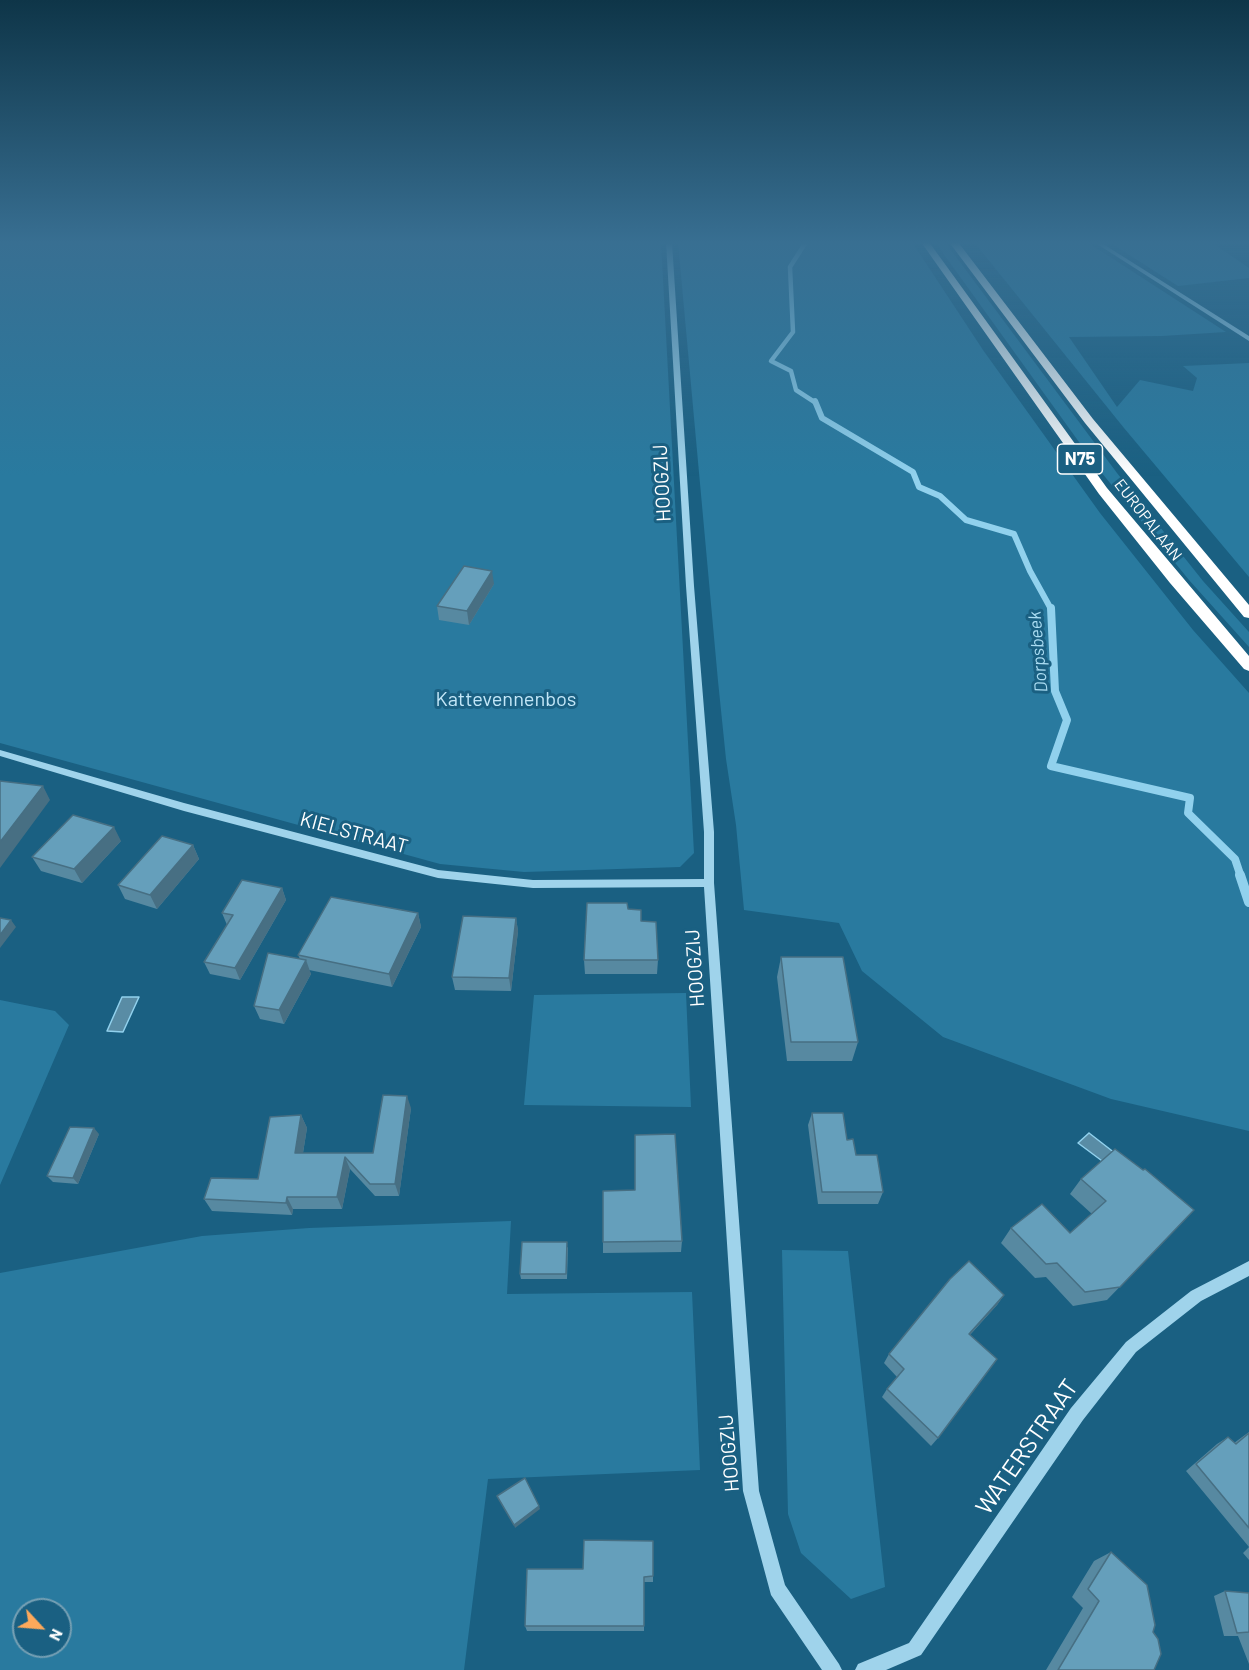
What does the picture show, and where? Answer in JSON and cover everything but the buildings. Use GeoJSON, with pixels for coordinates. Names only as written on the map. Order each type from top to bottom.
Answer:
{"type":"FeatureCollection","features":[{"type":"Feature","properties":{"kind":"highway","name":"EUROPALAAN"},"geometry":{"type":"LineString","coordinates":[[981,320],[1103,491],[1249,666]]}},
{"type":"Feature","properties":{"kind":"highway","name":"EUROPALAAN"},"geometry":{"type":"LineString","coordinates":[[1013,320],[1139,483],[1249,614]]}},
{"type":"Feature","properties":{"kind":"street","name":"HOOGZIJ"},"geometry":{"type":"LineString","coordinates":[[674,320],[690,586],[709,832],[709,883],[751,1491],[777,1589],[833,1670]]}},
{"type":"Feature","properties":{"kind":"street"},"geometry":{"type":"LineString","coordinates":[[1220,320],[1249,339]]}},
{"type":"Feature","properties":{"kind":"street"},"geometry":{"type":"LineString","coordinates":[[1234,329],[1249,329]]}},
{"type":"Feature","properties":{"kind":"street","name":"KIELSTRAAT"},"geometry":{"type":"LineString","coordinates":[[0,753],[184,807],[438,874],[533,884],[709,883]]}},
{"type":"Feature","properties":{"kind":"street","name":"WATERSTRAAT"},"geometry":{"type":"LineString","coordinates":[[864,1670],[915,1649],[1077,1414],[1131,1347],[1196,1296],[1249,1268]]}},
{"type":"Feature","properties":{"kind":"green space","name":"Kattevennenbos"},"geometry":{"type":"Polygon","coordinates":[[[0,320],[665,320],[694,853],[680,867],[524,872],[440,864],[0,743],[0,320]]]}},
{"type":"Feature","properties":{"kind":"green space"},"geometry":{"type":"Polygon","coordinates":[[[685,320],[963,320],[1100,513],[1193,630],[1249,693],[1249,1131],[1111,1099],[943,1037],[862,971],[839,923],[744,910],[718,681],[685,320]]]}},
{"type":"Feature","properties":{"kind":"green space"},"geometry":{"type":"Polygon","coordinates":[[[991,320],[1003,320],[1117,473],[1203,581],[1249,632],[1249,647],[1189,580],[1097,467],[991,320]]]}},
{"type":"Feature","properties":{"kind":"green space"},"geometry":{"type":"Polygon","coordinates":[[[1037,320],[1207,320],[1226,332],[1162,336],[1069,337],[1117,407],[1140,380],[1193,391],[1197,378],[1183,366],[1249,363],[1249,577],[1037,320]]]}},
{"type":"Feature","properties":{"kind":"green space"},"geometry":{"type":"Polygon","coordinates":[[[686,993],[691,1107],[524,1105],[534,995],[686,993]]]}},
{"type":"Feature","properties":{"kind":"green space"},"geometry":{"type":"Polygon","coordinates":[[[0,1000],[55,1011],[69,1025],[0,1185],[0,1000]]]}},
{"type":"Feature","properties":{"kind":"green space"},"geometry":{"type":"Polygon","coordinates":[[[511,1221],[507,1294],[692,1292],[700,1470],[488,1479],[464,1670],[0,1670],[0,1273],[202,1236],[309,1228],[511,1221]]]}},
{"type":"Feature","properties":{"kind":"green space"},"geometry":{"type":"Polygon","coordinates":[[[782,1250],[848,1251],[885,1587],[851,1599],[801,1553],[788,1514],[782,1250]]]}},
{"type":"Feature","properties":{"kind":"shaded area"},"geometry":{"type":"Polygon","coordinates":[[[122,997],[139,997],[123,1032],[107,1031],[122,997]]]}},
{"type":"Feature","properties":{"kind":"shaded area"},"geometry":{"type":"Polygon","coordinates":[[[1089,1133],[1129,1164],[1121,1175],[1078,1143],[1089,1133]]]}},
{"type":"Feature","properties":{"kind":"waterway","name":"Dorpsbeek"},"geometry":{"type":"LineString","coordinates":[[792,320],[793,332],[771,361],[791,371],[796,390],[816,403]]}},
{"type":"Feature","properties":{"kind":"waterway","name":"Dorpsbeek"},"geometry":{"type":"LineString","coordinates":[[816,403],[822,418],[913,472],[919,487],[940,496],[966,520],[1014,534],[1030,571],[1051,609]]}},
{"type":"Feature","properties":{"kind":"waterway","name":"Dorpsbeek"},"geometry":{"type":"LineString","coordinates":[[1051,608],[1055,691],[1067,720],[1051,766],[1190,798],[1188,813],[1235,859],[1241,877]]}},
{"type":"Feature","properties":{"kind":"waterway","name":"Dorpsbeek"},"geometry":{"type":"LineString","coordinates":[[1240,875],[1249,902]]}}]}
